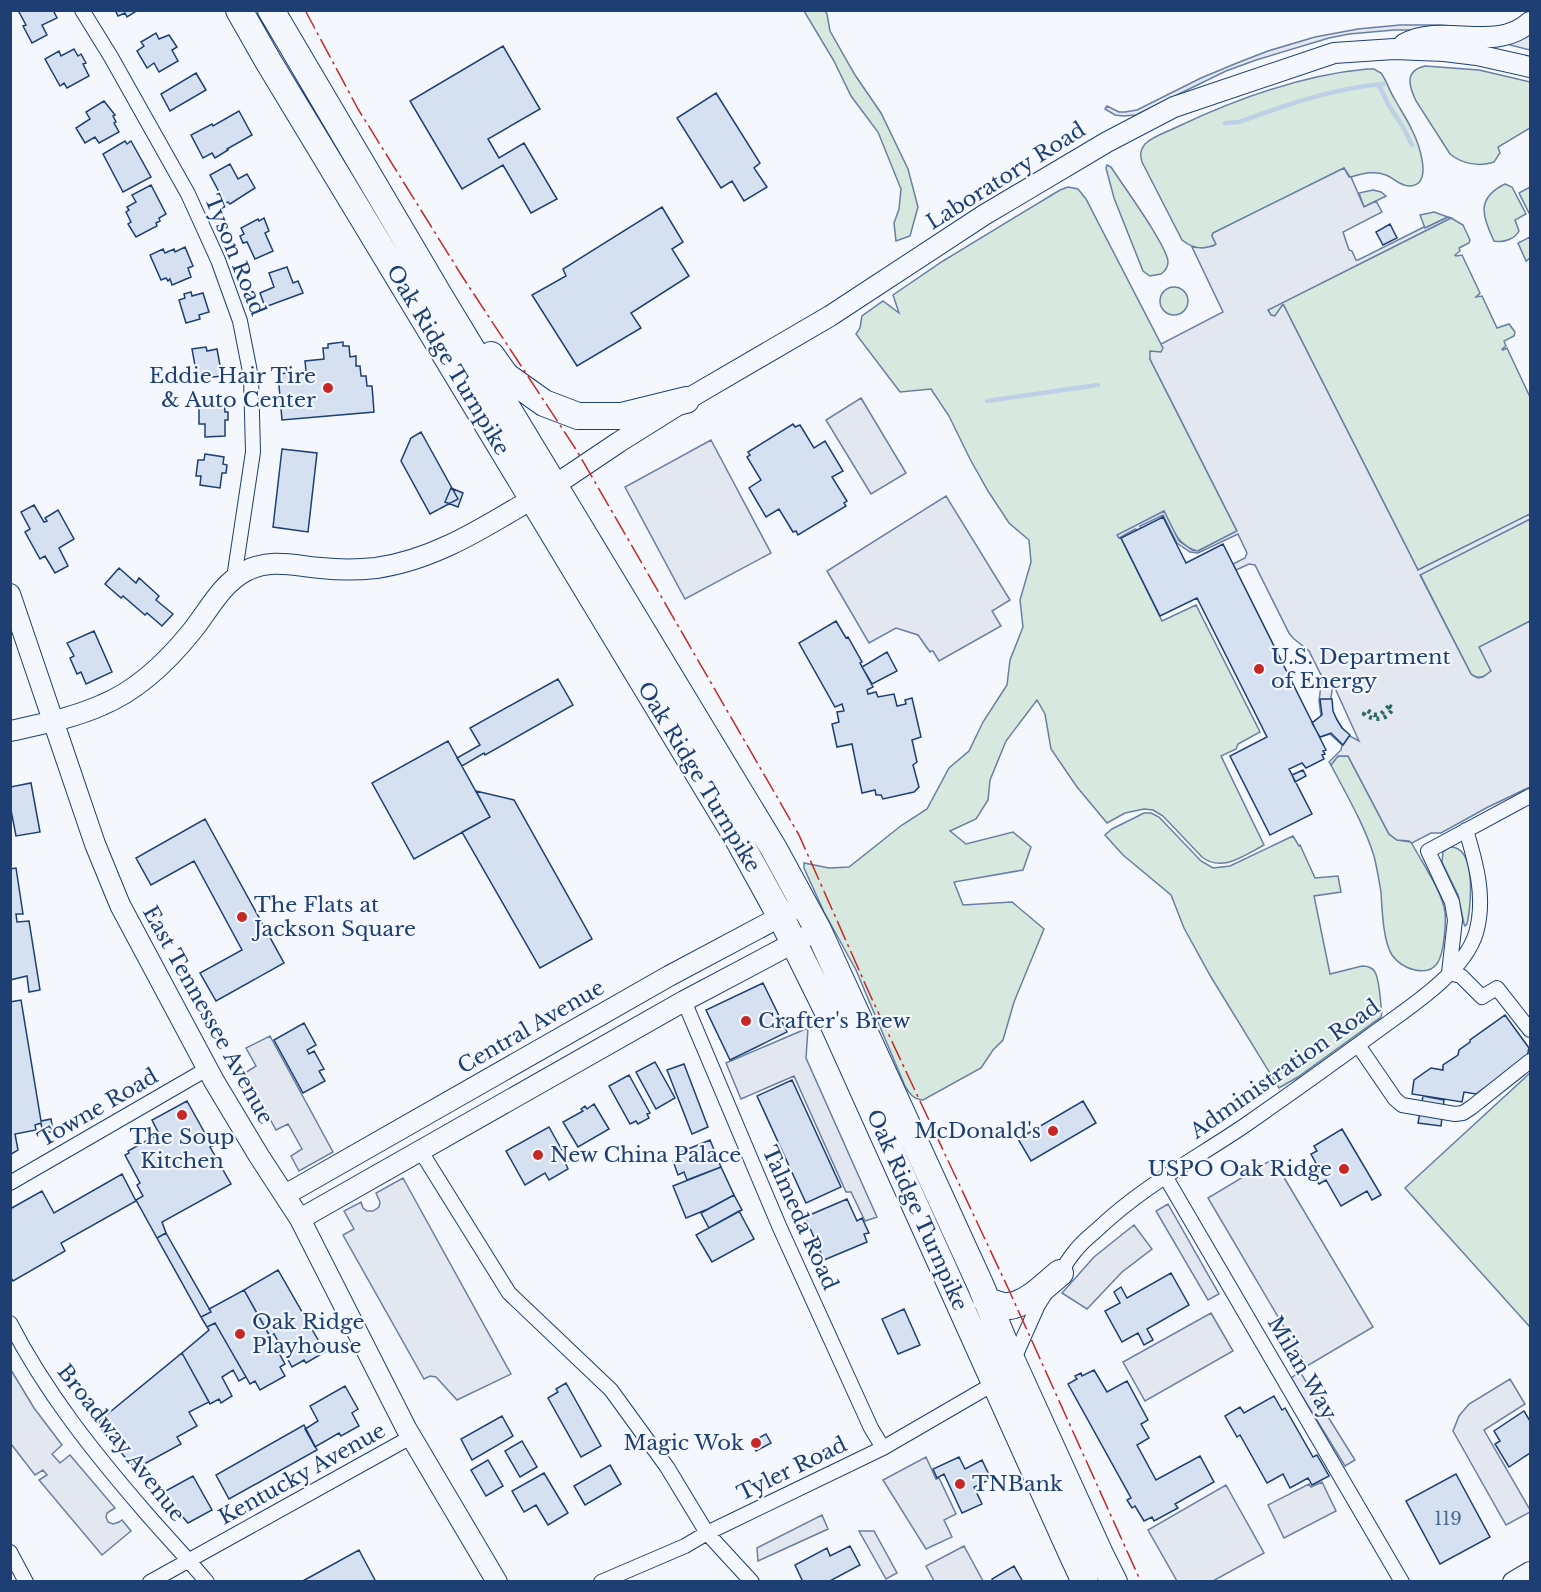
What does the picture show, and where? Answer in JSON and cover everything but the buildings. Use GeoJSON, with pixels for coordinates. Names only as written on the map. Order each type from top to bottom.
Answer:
{"type":"FeatureCollection","features":[{"type":"Feature","properties":{"kind":"highway","name":"Oak Ridge Turnpike"},"geometry":{"type":"LineString","coordinates":[[239,10],[738,839],[781,917],[848,1057],[1071,1554],[1086,1581]]}},
{"type":"Feature","properties":{"kind":"highway","name":"Oak Ridge Turnpike"},"geometry":{"type":"LineString","coordinates":[[271,10],[439,295],[774,849],[818,930],[898,1103],[1012,1363],[1114,1581]]}},
{"type":"Feature","properties":{"kind":"highway"},"geometry":{"type":"LineString","coordinates":[[268,61],[292,48]]}},
{"type":"Feature","properties":{"kind":"highway"},"geometry":{"type":"LineString","coordinates":[[401,282],[424,267]]}},
{"type":"Feature","properties":{"kind":"highway"},"geometry":{"type":"LineString","coordinates":[[439,295],[478,337],[506,376],[544,402],[578,416],[621,416],[686,400]]}},
{"type":"Feature","properties":{"kind":"highway"},"geometry":{"type":"LineString","coordinates":[[532,499],[555,485]]}},
{"type":"Feature","properties":{"kind":"highway"},"geometry":{"type":"LineString","coordinates":[[986,1300],[1002,1306],[1021,1303],[1060,1273]]}},
{"type":"Feature","properties":{"kind":"highway"},"geometry":{"type":"LineString","coordinates":[[995,1383],[1012,1363]]}},
{"type":"Feature","properties":{"kind":"street","name":"Tyson Road"},"geometry":{"type":"LineString","coordinates":[[82,10],[188,194],[218,260],[240,321],[250,377],[253,452],[234,578]]}},
{"type":"Feature","properties":{"kind":"street"},"geometry":{"type":"LineString","coordinates":[[1394,49],[1411,40],[1436,35],[1501,37],[1516,32],[1530,22]]}},
{"type":"Feature","properties":{"kind":"street","name":"Laboratory Road"},"geometry":{"type":"LineString","coordinates":[[555,485],[686,400],[830,316],[974,221],[1107,142],[1174,107],[1334,53],[1394,49],[1444,51],[1477,55],[1530,67]]}},
{"type":"Feature","properties":{"kind":"street"},"geometry":{"type":"LineString","coordinates":[[10,731],[53,722],[103,705],[132,689],[165,663],[219,594],[234,578],[248,569],[266,563],[347,570],[404,563],[432,554],[532,499]]}},
{"type":"Feature","properties":{"kind":"street","name":"East Tennessee Avenue"},"geometry":{"type":"LineString","coordinates":[[10,594],[95,844],[120,905],[207,1069],[300,1219],[411,1437],[497,1581]]}},
{"type":"Feature","properties":{"kind":"street"},"geometry":{"type":"LineString","coordinates":[[1530,796],[1428,851],[1452,902],[1455,920],[1449,973],[1461,976],[1482,997],[1497,988],[1530,1030]]}},
{"type":"Feature","properties":{"kind":"street","name":"Administration Road"},"geometry":{"type":"LineString","coordinates":[[1012,1363],[1038,1305],[1077,1248],[1120,1208],[1165,1176],[1244,1126],[1358,1045],[1437,987],[1465,955],[1475,933],[1480,909],[1480,885],[1466,830]]}},
{"type":"Feature","properties":{"kind":"street","name":"Central Avenue"},"geometry":{"type":"LineString","coordinates":[[285,1195],[669,976],[804,905]]}},
{"type":"Feature","properties":{"kind":"street"},"geometry":{"type":"LineString","coordinates":[[300,1219],[684,1001],[818,930]]}},
{"type":"Feature","properties":{"kind":"street"},"geometry":{"type":"LineString","coordinates":[[669,976],[684,1001]]}},
{"type":"Feature","properties":{"kind":"street","name":"Talmeda Road"},"geometry":{"type":"LineString","coordinates":[[684,1001],[780,1228],[871,1428],[883,1448]]}},
{"type":"Feature","properties":{"kind":"street"},"geometry":{"type":"LineString","coordinates":[[571,1033],[586,1056]]}},
{"type":"Feature","properties":{"kind":"street"},"geometry":{"type":"LineString","coordinates":[[1358,1045],[1395,1100],[1402,1105],[1455,1114],[1463,1113],[1472,1107],[1530,1061]]}},
{"type":"Feature","properties":{"kind":"street","name":"Towne Road"},"geometry":{"type":"LineString","coordinates":[[10,1183],[207,1069]]}},
{"type":"Feature","properties":{"kind":"street"},"geometry":{"type":"LineString","coordinates":[[407,1125],[420,1150],[509,1293],[611,1390],[667,1467],[707,1533],[752,1581]]}},
{"type":"Feature","properties":{"kind":"street"},"geometry":{"type":"LineString","coordinates":[[332,1168],[346,1193]]}},
{"type":"Feature","properties":{"kind":"street","name":"Milan Way"},"geometry":{"type":"LineString","coordinates":[[1165,1176],[1402,1581]]}},
{"type":"Feature","properties":{"kind":"street","name":"Broadway Avenue"},"geometry":{"type":"LineString","coordinates":[[10,1323],[44,1383],[66,1415],[146,1512],[207,1581]]}},
{"type":"Feature","properties":{"kind":"street","name":"Tyler Road"},"geometry":{"type":"LineString","coordinates":[[602,1581],[685,1546],[707,1533],[883,1448],[995,1383]]}},
{"type":"Feature","properties":{"kind":"street","name":"Kentucky Avenue"},"geometry":{"type":"LineString","coordinates":[[150,1581],[411,1437]]}},
{"type":"Feature","properties":{"kind":"street"},"geometry":{"type":"LineString","coordinates":[[10,1552],[26,1581]]}},
{"type":"Feature","properties":{"kind":"street"},"geometry":{"type":"LineString","coordinates":[[1514,1581],[1530,1572]]}},
{"type":"Feature","properties":{"kind":"shaded area"},"geometry":{"type":"Polygon","coordinates":[[[804,11],[825,11],[827,14],[830,31],[855,75],[881,113],[908,169],[918,207],[910,236],[896,241],[894,223],[899,209],[901,189],[878,132],[851,96],[834,61],[804,11]]]}},
{"type":"Feature","properties":{"kind":"shaded area"},"geometry":{"type":"Polygon","coordinates":[[[1528,11],[1530,14],[1523,20],[1507,29],[1491,33],[1394,30],[1329,38],[1226,71],[1136,115],[1115,115],[1105,109],[1107,106],[1119,112],[1137,110],[1237,63],[1315,37],[1358,29],[1400,25],[1440,25],[1487,29],[1509,24],[1528,11]]]}},
{"type":"Feature","properties":{"kind":"shaded area"},"geometry":{"type":"Polygon","coordinates":[[[1530,31],[1530,50],[1510,45],[1510,42],[1530,31]]]}},
{"type":"Feature","properties":{"kind":"shaded area"},"geometry":{"type":"Polygon","coordinates":[[[1425,66],[1479,70],[1530,82],[1530,128],[1498,147],[1500,153],[1494,162],[1471,164],[1460,160],[1450,154],[1416,101],[1410,85],[1414,71],[1425,66]]]}},
{"type":"Feature","properties":{"kind":"shaded area"},"geometry":{"type":"Polygon","coordinates":[[[1374,69],[1381,73],[1415,136],[1423,171],[1418,184],[1404,185],[1386,175],[1377,173],[1350,177],[1344,168],[1213,233],[1216,244],[1212,246],[1198,248],[1182,240],[1142,162],[1142,148],[1148,141],[1199,117],[1270,90],[1318,77],[1374,69]]]}},
{"type":"Feature","properties":{"kind":"shaded area"},"geometry":{"type":"Polygon","coordinates":[[[1107,165],[1111,167],[1161,243],[1168,262],[1161,274],[1150,276],[1143,271],[1114,198],[1107,165]]]}},
{"type":"Feature","properties":{"kind":"shaded area"},"geometry":{"type":"Polygon","coordinates":[[[1344,168],[1351,177],[1364,207],[1376,201],[1382,212],[1343,232],[1349,250],[1352,251],[1356,260],[1424,227],[1448,217],[1451,218],[1268,310],[1271,315],[1275,316],[1283,304],[1418,570],[1530,514],[1530,519],[1420,575],[1471,674],[1478,678],[1491,671],[1479,647],[1530,621],[1530,787],[1441,833],[1431,833],[1412,843],[1397,840],[1389,834],[1348,756],[1338,756],[1331,765],[1329,762],[1341,750],[1342,745],[1330,734],[1320,737],[1312,723],[1321,716],[1319,701],[1322,677],[1309,651],[1289,633],[1255,565],[1249,564],[1236,570],[1233,564],[1245,558],[1247,553],[1238,534],[1198,553],[1190,552],[1177,543],[1163,515],[1140,526],[1138,530],[1135,529],[1119,538],[1117,535],[1164,511],[1179,541],[1192,550],[1198,551],[1237,531],[1150,359],[1150,351],[1161,352],[1163,348],[1161,344],[1223,312],[1192,247],[1203,248],[1216,244],[1213,233],[1344,168]],[[1334,686],[1330,703],[1332,712],[1346,734],[1359,741],[1334,686]]]}},
{"type":"Feature","properties":{"kind":"shaded area"},"geometry":{"type":"Polygon","coordinates":[[[1505,184],[1512,187],[1526,214],[1515,220],[1519,231],[1515,236],[1505,241],[1494,241],[1484,208],[1489,195],[1505,184]]]}},
{"type":"Feature","properties":{"kind":"shaded area"},"geometry":{"type":"Polygon","coordinates":[[[1068,187],[1078,189],[1086,199],[1163,348],[1163,351],[1150,359],[1237,531],[1198,551],[1191,549],[1181,541],[1164,511],[1118,535],[1162,621],[1196,605],[1260,732],[1238,744],[1236,749],[1221,756],[1264,845],[1233,861],[1217,863],[1202,857],[1163,816],[1153,810],[1144,809],[1125,813],[1107,823],[1077,787],[1051,749],[1045,714],[1037,700],[1006,741],[990,780],[988,800],[976,819],[950,831],[966,844],[1013,832],[1031,847],[1023,870],[954,882],[963,905],[1012,902],[1044,929],[1014,1002],[1003,1040],[981,1068],[923,1100],[912,1096],[905,1086],[856,970],[824,912],[804,868],[804,863],[829,868],[849,867],[902,825],[927,809],[949,768],[969,751],[983,722],[1007,685],[1010,660],[1023,627],[1020,600],[1031,562],[1029,540],[1009,523],[988,491],[949,416],[931,389],[900,392],[856,334],[860,328],[862,316],[883,301],[899,313],[893,295],[943,261],[1068,187]]]}},
{"type":"Feature","properties":{"kind":"shaded area"},"geometry":{"type":"Polygon","coordinates":[[[1530,187],[1530,212],[1529,213],[1519,193],[1530,187]]]}},
{"type":"Feature","properties":{"kind":"shaded area"},"geometry":{"type":"Polygon","coordinates":[[[1373,190],[1386,196],[1364,207],[1359,193],[1373,190]]]}},
{"type":"Feature","properties":{"kind":"shaded area"},"geometry":{"type":"Polygon","coordinates":[[[1434,212],[1448,217],[1425,228],[1420,215],[1434,212]]]}},
{"type":"Feature","properties":{"kind":"shaded area"},"geometry":{"type":"Polygon","coordinates":[[[1451,218],[1463,225],[1470,240],[1469,243],[1459,248],[1460,251],[1455,255],[1462,255],[1480,293],[1476,297],[1482,296],[1497,328],[1509,324],[1515,332],[1514,336],[1504,341],[1506,346],[1502,349],[1507,348],[1530,397],[1530,514],[1418,570],[1284,306],[1275,316],[1271,315],[1268,310],[1451,218]]]}},
{"type":"Feature","properties":{"kind":"shaded area"},"geometry":{"type":"Polygon","coordinates":[[[1530,237],[1530,258],[1526,261],[1518,243],[1530,237]]]}},
{"type":"Feature","properties":{"kind":"shaded area"},"geometry":{"type":"Polygon","coordinates":[[[1174,287],[1184,291],[1188,301],[1184,311],[1174,315],[1164,311],[1160,301],[1164,291],[1174,287]]]}},
{"type":"Feature","properties":{"kind":"shaded area"},"geometry":{"type":"Polygon","coordinates":[[[861,398],[906,473],[871,494],[826,420],[861,398]]]}},
{"type":"Feature","properties":{"kind":"shaded area"},"geometry":{"type":"Polygon","coordinates":[[[711,440],[771,553],[685,599],[625,487],[711,440]]]}},
{"type":"Feature","properties":{"kind":"shaded area"},"geometry":{"type":"Polygon","coordinates":[[[946,496],[1010,600],[992,611],[1001,626],[939,661],[918,635],[896,628],[869,643],[827,571],[946,496]]]}},
{"type":"Feature","properties":{"kind":"shaded area"},"geometry":{"type":"Polygon","coordinates":[[[1530,519],[1530,621],[1480,647],[1491,671],[1484,676],[1476,677],[1471,674],[1420,574],[1530,519]]]}},
{"type":"Feature","properties":{"kind":"shaded area"},"geometry":{"type":"Polygon","coordinates":[[[1340,756],[1348,756],[1389,834],[1397,840],[1411,842],[1440,895],[1445,915],[1443,946],[1440,958],[1429,970],[1415,970],[1405,966],[1394,958],[1389,949],[1374,856],[1360,821],[1331,765],[1340,756]]]}},
{"type":"Feature","properties":{"kind":"shaded area"},"geometry":{"type":"Polygon","coordinates":[[[1144,813],[1151,813],[1159,817],[1201,861],[1213,868],[1230,866],[1293,836],[1300,845],[1315,878],[1338,876],[1341,892],[1314,896],[1330,974],[1362,966],[1373,969],[1379,986],[1381,1017],[1298,1077],[1279,1088],[1211,977],[1184,928],[1171,895],[1123,855],[1105,835],[1144,813]]]}},
{"type":"Feature","properties":{"kind":"shaded area"},"geometry":{"type":"Polygon","coordinates":[[[1450,847],[1459,849],[1465,856],[1468,866],[1470,905],[1465,926],[1458,895],[1442,862],[1443,852],[1450,847]]]}},
{"type":"Feature","properties":{"kind":"shaded area"},"geometry":{"type":"Polygon","coordinates":[[[808,1028],[806,1058],[877,1217],[865,1221],[851,1192],[846,1192],[794,1076],[741,1099],[726,1063],[808,1028]]]}},
{"type":"Feature","properties":{"kind":"shaded area"},"geometry":{"type":"Polygon","coordinates":[[[270,1036],[333,1152],[299,1171],[291,1156],[302,1149],[288,1124],[276,1130],[245,1073],[256,1066],[246,1048],[270,1036]]]}},
{"type":"Feature","properties":{"kind":"shaded area"},"geometry":{"type":"Polygon","coordinates":[[[1530,1073],[1530,1327],[1405,1188],[1530,1073]]]}},
{"type":"Feature","properties":{"kind":"shaded area"},"geometry":{"type":"Polygon","coordinates":[[[1273,1159],[1373,1327],[1307,1366],[1208,1198],[1273,1159]]]}},
{"type":"Feature","properties":{"kind":"shaded area"},"geometry":{"type":"Polygon","coordinates":[[[403,1178],[511,1374],[457,1400],[436,1377],[430,1376],[424,1379],[343,1235],[354,1229],[344,1211],[361,1202],[367,1211],[373,1211],[379,1207],[380,1202],[376,1193],[403,1178]]]}},
{"type":"Feature","properties":{"kind":"shaded area"},"geometry":{"type":"Polygon","coordinates":[[[1168,1204],[1219,1294],[1208,1300],[1156,1211],[1168,1204]]]}},
{"type":"Feature","properties":{"kind":"shaded area"},"geometry":{"type":"Polygon","coordinates":[[[1134,1225],[1152,1249],[1122,1272],[1087,1309],[1062,1293],[1094,1257],[1134,1225]]]}},
{"type":"Feature","properties":{"kind":"shaded area"},"geometry":{"type":"Polygon","coordinates":[[[1211,1313],[1233,1351],[1145,1401],[1123,1362],[1211,1313]]]}},
{"type":"Feature","properties":{"kind":"shaded area"},"geometry":{"type":"Polygon","coordinates":[[[11,1370],[34,1408],[62,1445],[52,1454],[60,1463],[70,1455],[115,1508],[107,1513],[108,1522],[113,1524],[122,1520],[131,1531],[102,1555],[39,1480],[47,1475],[43,1470],[35,1475],[11,1444],[11,1370]]]}},
{"type":"Feature","properties":{"kind":"shaded area"},"geometry":{"type":"Polygon","coordinates":[[[1300,1372],[1355,1460],[1345,1466],[1291,1378],[1300,1372]]]}},
{"type":"Feature","properties":{"kind":"shaded area"},"geometry":{"type":"Polygon","coordinates":[[[1510,1379],[1525,1404],[1484,1430],[1530,1510],[1506,1525],[1453,1431],[1459,1416],[1469,1404],[1510,1379]]]}},
{"type":"Feature","properties":{"kind":"shaded area"},"geometry":{"type":"Polygon","coordinates":[[[926,1457],[956,1514],[944,1520],[952,1537],[926,1549],[883,1480],[926,1457]]]}},
{"type":"Feature","properties":{"kind":"shaded area"},"geometry":{"type":"Polygon","coordinates":[[[1322,1482],[1336,1511],[1284,1538],[1268,1505],[1309,1484],[1311,1487],[1322,1482]]]}},
{"type":"Feature","properties":{"kind":"shaded area"},"geometry":{"type":"Polygon","coordinates":[[[1226,1485],[1264,1553],[1213,1581],[1177,1581],[1148,1530],[1226,1485]]]}},
{"type":"Feature","properties":{"kind":"shaded area"},"geometry":{"type":"Polygon","coordinates":[[[822,1515],[828,1529],[758,1561],[757,1548],[822,1515]]]}},
{"type":"Feature","properties":{"kind":"shaded area"},"geometry":{"type":"Polygon","coordinates":[[[859,1531],[874,1531],[897,1573],[886,1579],[859,1531]]]}},
{"type":"Feature","properties":{"kind":"shaded area"},"geometry":{"type":"Polygon","coordinates":[[[964,1546],[983,1581],[934,1581],[926,1566],[964,1546]]]}},
{"type":"Feature","properties":{"kind":"waterway"},"geometry":{"type":"LineString","coordinates":[[1225,123],[1239,122],[1328,93],[1384,84]]}},
{"type":"Feature","properties":{"kind":"waterway"},"geometry":{"type":"LineString","coordinates":[[1377,85],[1412,145]]}},
{"type":"Feature","properties":{"kind":"waterway"},"geometry":{"type":"LineString","coordinates":[[987,401],[1098,385]]}},
{"type":"Feature","properties":{"kind":"hedge"},"geometry":{"type":"LineString","coordinates":[[1389,706],[1393,708],[1384,717],[1376,719],[1364,714],[1367,710],[1374,715],[1381,714],[1389,706]]}},
{"type":"Feature","properties":{"kind":"power"},"geometry":{"type":"LineString","coordinates":[[305,10],[358,109],[462,276],[577,451],[799,835],[871,997],[1008,1288],[1141,1582]]}},
{"type":"Feature","properties":{"kind":"place","name":"Eddie Hair Tire & Auto Center"},"geometry":{"type":"Point","coordinates":[328,388]}},
{"type":"Feature","properties":{"kind":"place","name":"U.S. Department of Energy"},"geometry":{"type":"Point","coordinates":[1259,669]}},
{"type":"Feature","properties":{"kind":"place","name":"The Flats at Jackson Square"},"geometry":{"type":"Point","coordinates":[242,917]}},
{"type":"Feature","properties":{"kind":"place","name":"Crafter's Brew"},"geometry":{"type":"Point","coordinates":[746,1021]}},
{"type":"Feature","properties":{"kind":"place","name":"The Soup Kitchen"},"geometry":{"type":"Point","coordinates":[182,1115]}},
{"type":"Feature","properties":{"kind":"place","name":"McDonald's"},"geometry":{"type":"Point","coordinates":[1053,1131]}},
{"type":"Feature","properties":{"kind":"place","name":"New China Palace"},"geometry":{"type":"Point","coordinates":[538,1155]}},
{"type":"Feature","properties":{"kind":"place","name":"USPO Oak Ridge"},"geometry":{"type":"Point","coordinates":[1344,1169]}},
{"type":"Feature","properties":{"kind":"place","name":"Oak Ridge Playhouse"},"geometry":{"type":"Point","coordinates":[240,1334]}},
{"type":"Feature","properties":{"kind":"place","name":"Magic Wok"},"geometry":{"type":"Point","coordinates":[756,1443]}},
{"type":"Feature","properties":{"kind":"place","name":"TNBank"},"geometry":{"type":"Point","coordinates":[960,1484]}}]}
